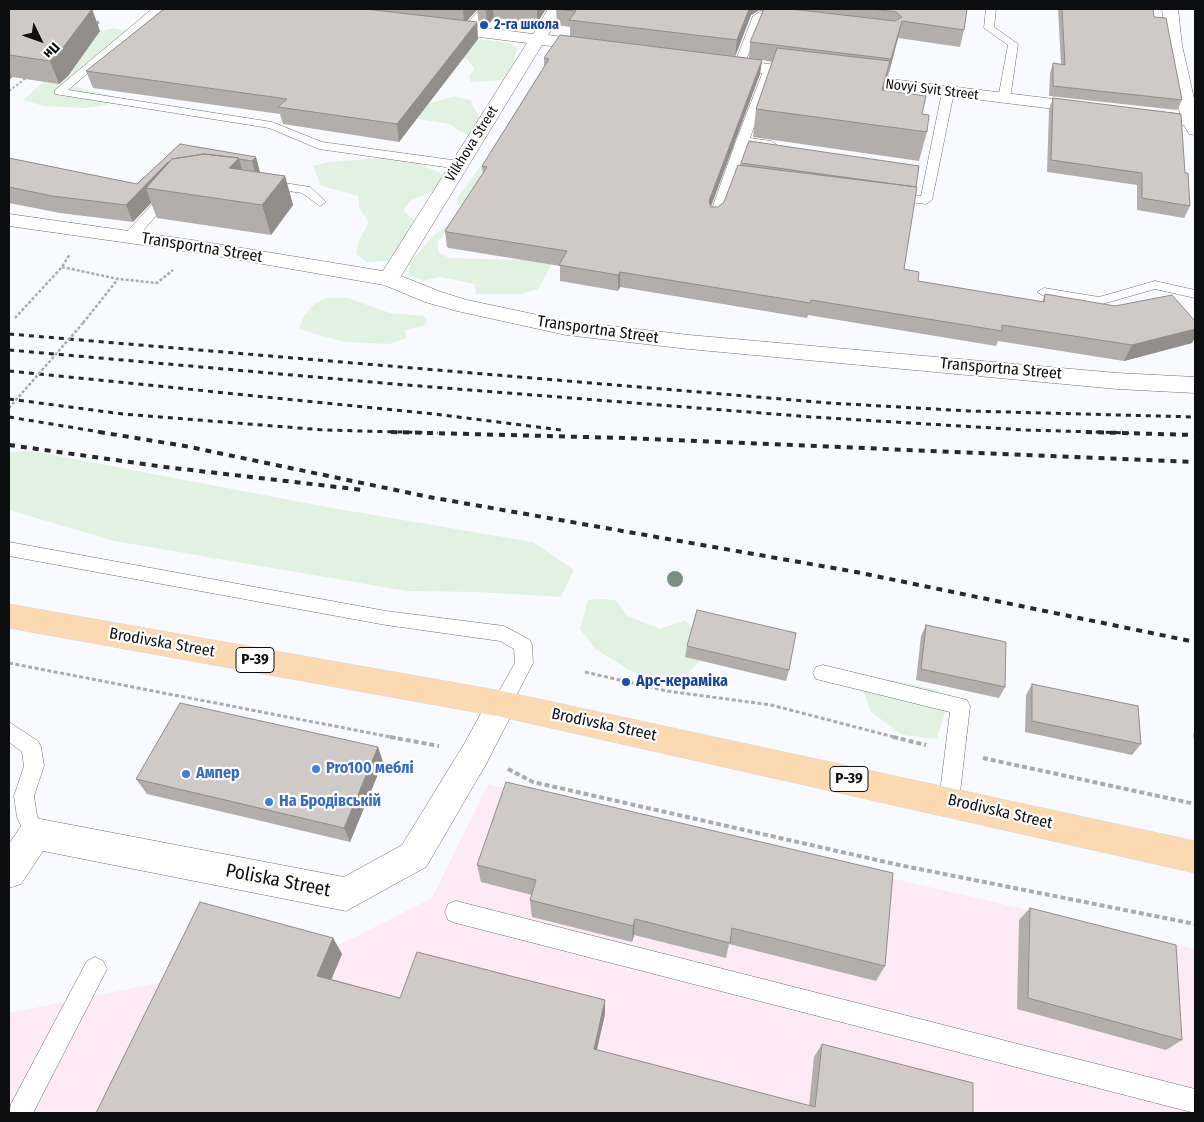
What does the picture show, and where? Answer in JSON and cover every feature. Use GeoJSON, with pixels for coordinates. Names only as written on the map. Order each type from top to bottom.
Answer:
{"type":"FeatureCollection","features":[{"type":"Feature","properties":{"kind":"main road","name":"Brodivska Street"},"geometry":{"type":"LineString","coordinates":[[9,616],[502,704],[949,801],[1195,857]]}},
{"type":"Feature","properties":{"kind":"street","name":"Vilkhova Street"},"geometry":{"type":"LineString","coordinates":[[389,279],[556,9]]}},
{"type":"Feature","properties":{"kind":"street"},"geometry":{"type":"LineString","coordinates":[[1132,114],[1194,124],[1174,45],[1170,9]]}},
{"type":"Feature","properties":{"kind":"street"},"geometry":{"type":"LineString","coordinates":[[419,24],[614,49]]}},
{"type":"Feature","properties":{"kind":"street","name":"Novyi Svit Street"},"geometry":{"type":"LineString","coordinates":[[710,61],[1102,110]]}},
{"type":"Feature","properties":{"kind":"street","name":"Transportna Street"},"geometry":{"type":"LineString","coordinates":[[9,220],[130,237],[389,279],[433,297],[465,306],[566,328],[689,342],[1117,381],[1195,385]]}},
{"type":"Feature","properties":{"kind":"street","name":"Poliska Street"},"geometry":{"type":"LineString","coordinates":[[35,834],[346,894],[414,856],[474,756],[502,704]]}},
{"type":"Feature","properties":{"kind":"street"},"geometry":{"type":"LineString","coordinates":[[9,872],[35,834]]}},
{"type":"Feature","properties":{"kind":"lane"},"geometry":{"type":"LineString","coordinates":[[158,9],[59,92],[272,125],[319,145],[459,165]]}},
{"type":"Feature","properties":{"kind":"lane"},"geometry":{"type":"LineString","coordinates":[[467,30],[485,9]]}},
{"type":"Feature","properties":{"kind":"lane"},"geometry":{"type":"LineString","coordinates":[[991,9],[989,28],[1013,44],[1004,99]]}},
{"type":"Feature","properties":{"kind":"lane"},"geometry":{"type":"LineString","coordinates":[[739,65],[758,16],[796,21]]}},
{"type":"Feature","properties":{"kind":"lane"},"geometry":{"type":"LineString","coordinates":[[715,217],[769,69]]}},
{"type":"Feature","properties":{"kind":"lane"},"geometry":{"type":"LineString","coordinates":[[879,194],[926,200],[928,167],[948,92]]}},
{"type":"Feature","properties":{"kind":"lane"},"geometry":{"type":"LineString","coordinates":[[742,141],[781,146]]}},
{"type":"Feature","properties":{"kind":"lane"},"geometry":{"type":"LineString","coordinates":[[730,174],[765,179]]}},
{"type":"Feature","properties":{"kind":"lane"},"geometry":{"type":"LineString","coordinates":[[250,182],[306,190],[320,202]]}},
{"type":"Feature","properties":{"kind":"lane"},"geometry":{"type":"LineString","coordinates":[[130,237],[177,184]]}},
{"type":"Feature","properties":{"kind":"lane"},"geometry":{"type":"LineString","coordinates":[[1044,292],[1099,300],[1155,285],[1195,294]]}},
{"type":"Feature","properties":{"kind":"lane"},"geometry":{"type":"LineString","coordinates":[[9,549],[386,618],[504,634],[523,645],[524,663],[502,704]]}},
{"type":"Feature","properties":{"kind":"lane"},"geometry":{"type":"LineString","coordinates":[[823,673],[960,706],[949,801]]}},
{"type":"Feature","properties":{"kind":"lane"},"geometry":{"type":"LineString","coordinates":[[9,730],[31,747],[34,766],[24,796],[27,817],[35,834]]}},
{"type":"Feature","properties":{"kind":"lane"},"geometry":{"type":"LineString","coordinates":[[456,912],[1195,1101]]}},
{"type":"Feature","properties":{"kind":"lane"},"geometry":{"type":"LineString","coordinates":[[20,1113],[95,969]]}},
{"type":"Feature","properties":{"kind":"path"},"geometry":{"type":"LineString","coordinates":[[84,19],[100,22],[92,27]]}},
{"type":"Feature","properties":{"kind":"path"},"geometry":{"type":"LineString","coordinates":[[9,91],[32,74]]}},
{"type":"Feature","properties":{"kind":"path"},"geometry":{"type":"LineString","coordinates":[[16,318],[62,267],[118,279],[157,283]]}},
{"type":"Feature","properties":{"kind":"path"},"geometry":{"type":"LineString","coordinates":[[9,408],[83,324],[118,279]]}},
{"type":"Feature","properties":{"kind":"path"},"geometry":{"type":"LineString","coordinates":[[9,663],[442,747]]}},
{"type":"Feature","properties":{"kind":"path"},"geometry":{"type":"LineString","coordinates":[[585,672],[667,691],[771,705],[954,751],[1195,804]]}},
{"type":"Feature","properties":{"kind":"path"},"geometry":{"type":"LineString","coordinates":[[508,769],[533,782],[899,865],[1195,924]]}},
{"type":"Feature","properties":{"kind":"shaded area"},"geometry":{"type":"Polygon","coordinates":[[[488,784],[1195,949],[1195,1113],[9,1113],[9,1013],[333,948],[432,898],[488,784]]]}},
{"type":"Feature","properties":{"kind":"green space"},"geometry":{"type":"Polygon","coordinates":[[[115,28],[132,33],[69,85],[116,97],[106,105],[85,108],[43,106],[23,100],[100,31],[115,28]]]}},
{"type":"Feature","properties":{"kind":"green space"},"geometry":{"type":"Polygon","coordinates":[[[472,38],[510,43],[518,49],[513,60],[516,64],[505,80],[471,82],[469,76],[474,69],[468,60],[436,50],[472,38]]]}},
{"type":"Feature","properties":{"kind":"green space"},"geometry":{"type":"Polygon","coordinates":[[[454,96],[470,100],[479,117],[492,126],[470,136],[450,124],[393,115],[454,96]]]}},
{"type":"Feature","properties":{"kind":"green space"},"geometry":{"type":"Polygon","coordinates":[[[730,137],[738,143],[727,167],[721,173],[556,257],[538,289],[521,294],[476,294],[475,284],[440,277],[423,281],[408,274],[410,262],[435,234],[453,221],[438,242],[438,252],[449,258],[520,260],[526,251],[730,137]]]}},
{"type":"Feature","properties":{"kind":"green space"},"geometry":{"type":"Polygon","coordinates":[[[380,158],[418,163],[446,176],[433,191],[412,200],[403,210],[424,230],[407,255],[386,261],[366,262],[356,254],[359,240],[369,223],[359,208],[358,196],[321,186],[313,166],[328,162],[380,158]]]}},
{"type":"Feature","properties":{"kind":"green space"},"geometry":{"type":"Polygon","coordinates":[[[486,159],[489,164],[481,174],[480,183],[493,199],[458,205],[457,198],[486,159]]]}},
{"type":"Feature","properties":{"kind":"green space"},"geometry":{"type":"Polygon","coordinates":[[[326,298],[348,298],[390,313],[424,316],[428,321],[423,326],[405,330],[407,338],[389,344],[345,342],[299,328],[303,318],[313,305],[326,298]]]}},
{"type":"Feature","properties":{"kind":"green space"},"geometry":{"type":"Polygon","coordinates":[[[32,451],[338,509],[533,542],[574,570],[561,597],[477,592],[407,591],[114,541],[9,510],[9,452],[32,451]]]}},
{"type":"Feature","properties":{"kind":"green space"},"geometry":{"type":"Polygon","coordinates":[[[588,600],[615,600],[628,616],[660,629],[685,620],[702,640],[699,662],[678,682],[631,671],[595,649],[580,629],[588,600]]]}},
{"type":"Feature","properties":{"kind":"green space"},"geometry":{"type":"Polygon","coordinates":[[[891,680],[938,690],[946,709],[937,739],[902,735],[870,711],[861,682],[891,680]]]}},
{"type":"Feature","properties":{"kind":"building"},"geometry":{"type":"Polygon","coordinates":[[[9,9],[92,9],[59,53],[50,61],[9,55],[9,9]]]}},
{"type":"Feature","properties":{"kind":"building"},"geometry":{"type":"Polygon","coordinates":[[[366,9],[477,22],[397,124],[278,107],[287,99],[86,71],[163,10],[366,9]]]}},
{"type":"Feature","properties":{"kind":"building"},"geometry":{"type":"Polygon","coordinates":[[[556,9],[749,9],[737,40],[569,20],[576,11],[556,9]]]}},
{"type":"Feature","properties":{"kind":"building"},"geometry":{"type":"Polygon","coordinates":[[[764,9],[791,9],[895,21],[902,17],[896,12],[872,9],[967,9],[964,30],[902,21],[891,59],[750,42],[764,9]]]}},
{"type":"Feature","properties":{"kind":"building"},"geometry":{"type":"Polygon","coordinates":[[[1062,9],[1153,9],[1154,17],[1166,18],[1182,100],[1053,86],[1053,63],[1065,65],[1062,9]]]}},
{"type":"Feature","properties":{"kind":"building"},"geometry":{"type":"Polygon","coordinates":[[[560,35],[762,60],[709,201],[711,207],[718,207],[724,202],[738,165],[917,187],[904,269],[919,272],[918,281],[1044,302],[1045,294],[1115,306],[1172,295],[1195,321],[1195,329],[1132,345],[1002,325],[1002,331],[811,300],[810,303],[620,272],[618,275],[559,265],[567,251],[445,231],[487,167],[482,166],[549,59],[544,58],[560,35]]]}},
{"type":"Feature","properties":{"kind":"building"},"geometry":{"type":"Polygon","coordinates":[[[777,48],[890,61],[882,90],[926,96],[922,114],[929,115],[927,132],[756,109],[777,48]]]}},
{"type":"Feature","properties":{"kind":"building"},"geometry":{"type":"Polygon","coordinates":[[[1053,98],[1181,114],[1185,173],[1188,173],[1190,206],[1142,198],[1142,173],[1051,160],[1053,98]]]}},
{"type":"Feature","properties":{"kind":"building"},"geometry":{"type":"Polygon","coordinates":[[[749,141],[919,166],[916,187],[741,163],[749,141]]]}},
{"type":"Feature","properties":{"kind":"building"},"geometry":{"type":"Polygon","coordinates":[[[180,144],[256,157],[252,161],[204,154],[172,159],[126,205],[52,196],[9,187],[9,158],[137,184],[180,144]]]}},
{"type":"Feature","properties":{"kind":"building"},"geometry":{"type":"Polygon","coordinates":[[[204,154],[239,158],[229,168],[285,176],[262,205],[146,188],[172,159],[204,154]]]}},
{"type":"Feature","properties":{"kind":"building"},"geometry":{"type":"Polygon","coordinates":[[[697,610],[796,633],[789,670],[687,646],[697,610]]]}},
{"type":"Feature","properties":{"kind":"building"},"geometry":{"type":"Polygon","coordinates":[[[926,625],[1006,642],[1005,687],[921,669],[926,625]]]}},
{"type":"Feature","properties":{"kind":"building"},"geometry":{"type":"Polygon","coordinates":[[[1032,684],[1138,706],[1141,744],[1032,721],[1032,684]]]}},
{"type":"Feature","properties":{"kind":"building"},"geometry":{"type":"Polygon","coordinates":[[[180,703],[378,747],[344,828],[136,779],[180,703]]]}},
{"type":"Feature","properties":{"kind":"building"},"geometry":{"type":"Polygon","coordinates":[[[506,782],[893,873],[885,966],[732,928],[730,943],[635,919],[633,926],[530,900],[536,880],[477,865],[506,782]]]}},
{"type":"Feature","properties":{"kind":"building"},"geometry":{"type":"Polygon","coordinates":[[[200,902],[333,938],[317,976],[400,998],[417,952],[605,1000],[594,1049],[815,1107],[822,1044],[973,1083],[973,1113],[96,1113],[200,902]]]}},
{"type":"Feature","properties":{"kind":"building"},"geometry":{"type":"Polygon","coordinates":[[[1030,908],[1176,945],[1182,1040],[1028,998],[1030,908]]]}},
{"type":"Feature","properties":{"kind":"railway"},"geometry":{"type":"LineString","coordinates":[[9,334],[829,403],[969,411],[1195,417]]}},
{"type":"Feature","properties":{"kind":"railway"},"geometry":{"type":"LineString","coordinates":[[9,350],[394,384],[812,417],[1026,430],[1129,433]]}},
{"type":"Feature","properties":{"kind":"railway"},"geometry":{"type":"LineString","coordinates":[[9,371],[434,414],[561,430]]}},
{"type":"Feature","properties":{"kind":"railway"},"geometry":{"type":"LineString","coordinates":[[9,399],[123,414],[324,430],[438,433]]}},
{"type":"Feature","properties":{"kind":"railway"},"geometry":{"type":"LineString","coordinates":[[9,417],[106,433]]}},
{"type":"Feature","properties":{"kind":"railway"},"geometry":{"type":"LineString","coordinates":[[99,432],[185,446],[429,497],[856,572],[1195,642]]}},
{"type":"Feature","properties":{"kind":"railway"},"geometry":{"type":"LineString","coordinates":[[391,432],[624,438],[1195,462]]}},
{"type":"Feature","properties":{"kind":"railway"},"geometry":{"type":"LineString","coordinates":[[1086,432],[1195,435]]}},
{"type":"Feature","properties":{"kind":"railway"},"geometry":{"type":"LineString","coordinates":[[9,445],[165,467],[363,490]]}},
{"type":"Feature","properties":{"kind":"place","name":"2-га школа"},"geometry":{"type":"Point","coordinates":[484,25]}},
{"type":"Feature","properties":{"kind":"place","name":"Арс-кераміка"},"geometry":{"type":"Point","coordinates":[626,682]}},
{"type":"Feature","properties":{"kind":"place","name":"Pro100 меблі"},"geometry":{"type":"Point","coordinates":[316,769]}},
{"type":"Feature","properties":{"kind":"place","name":"Ампер"},"geometry":{"type":"Point","coordinates":[186,774]}},
{"type":"Feature","properties":{"kind":"place","name":"На Бродівській"},"geometry":{"type":"Point","coordinates":[269,802]}}]}
